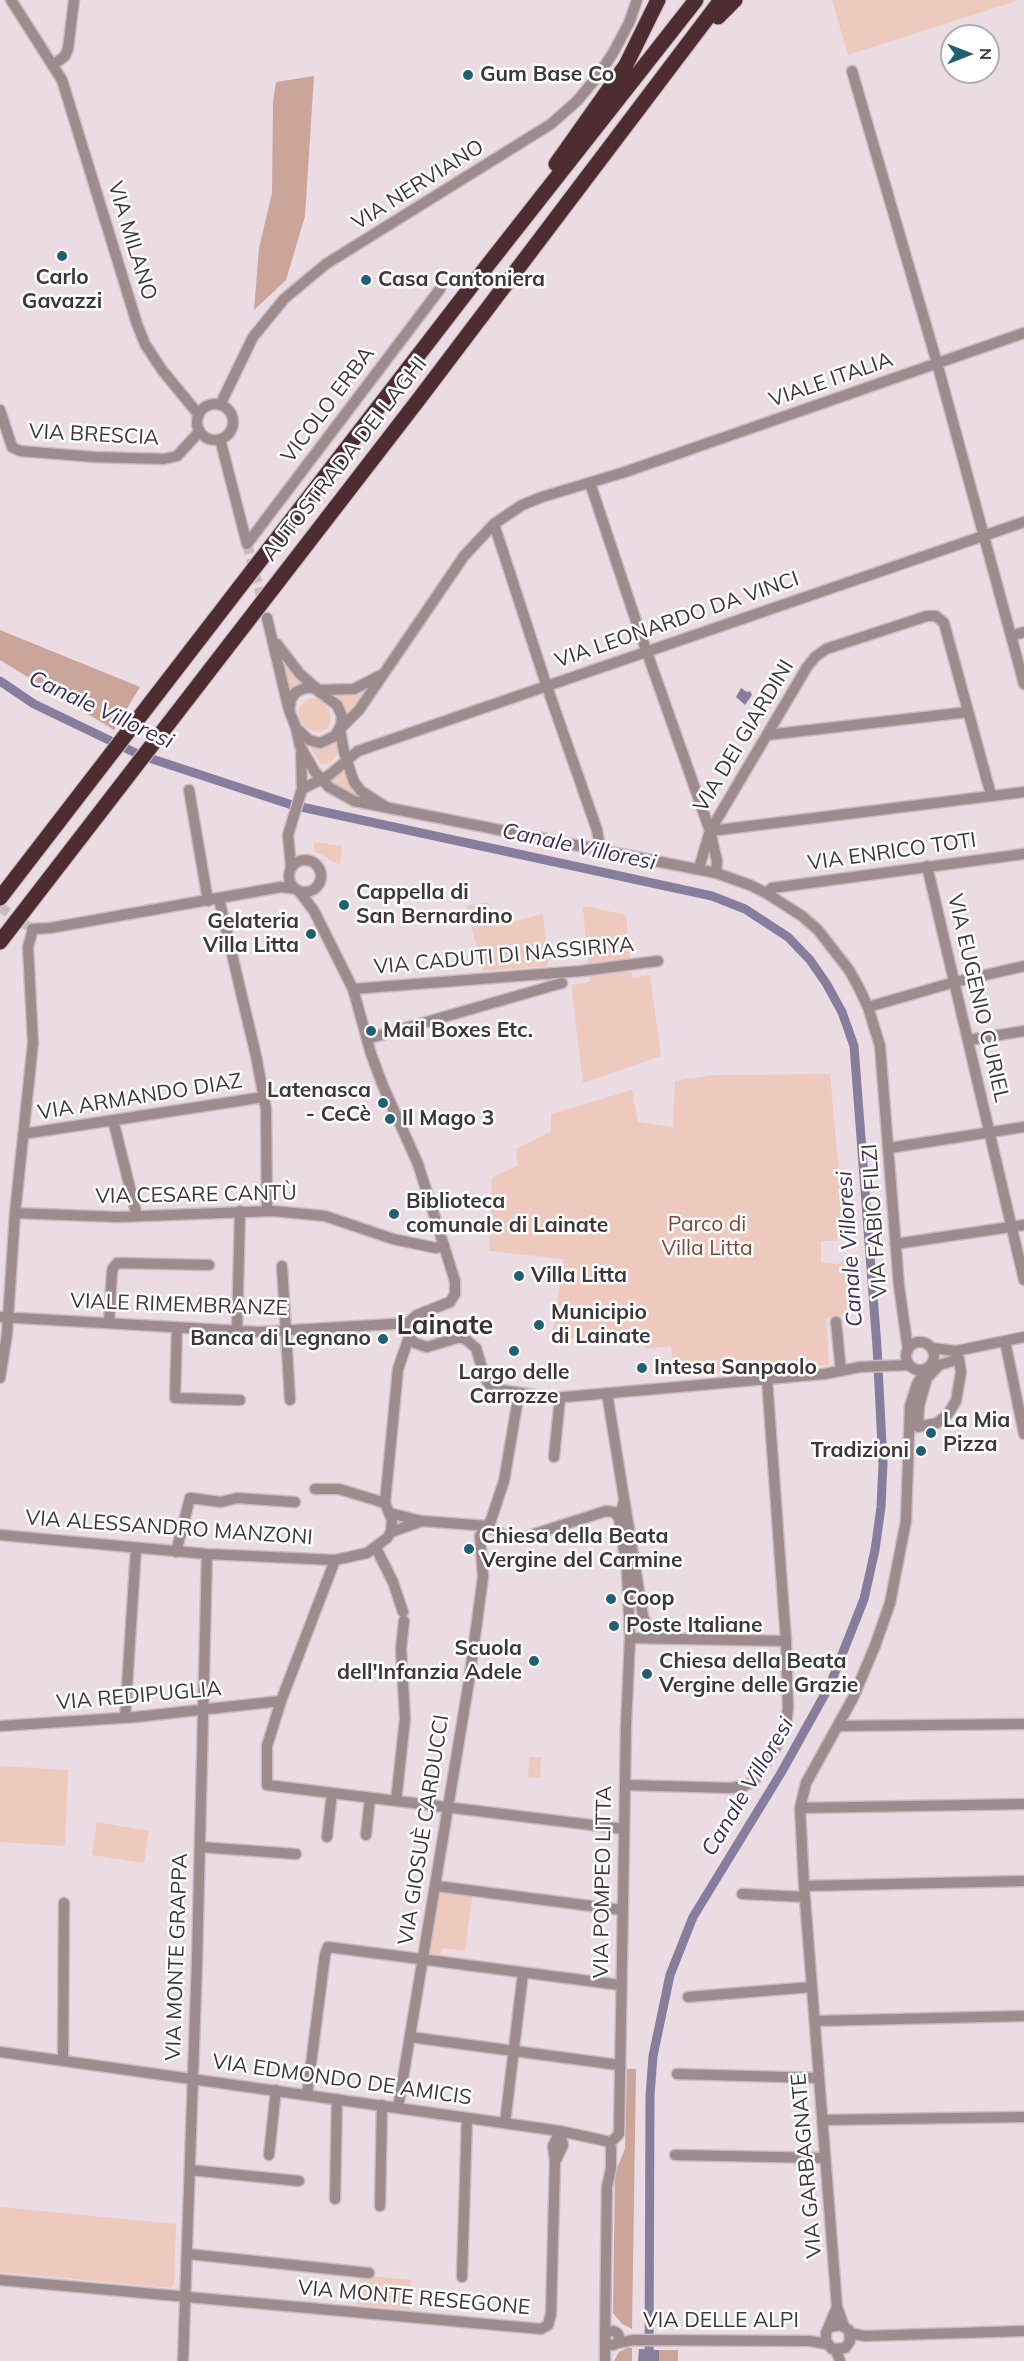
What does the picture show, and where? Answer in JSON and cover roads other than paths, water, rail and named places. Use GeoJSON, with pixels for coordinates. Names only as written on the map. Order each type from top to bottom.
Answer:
{"type":"FeatureCollection","features":[{"type":"Feature","properties":{"kind":"highway"},"geometry":{"type":"LineString","coordinates":[[487,266],[542,183],[626,65],[658,0]]}},
{"type":"Feature","properties":{"kind":"highway","name":"AUTOSTRADA DEI LAGHI"},"geometry":{"type":"LineString","coordinates":[[0,898],[158,690],[696,0]]}},
{"type":"Feature","properties":{"kind":"highway","name":"AUTOSTRADA DEI LAGHI"},"geometry":{"type":"LineString","coordinates":[[0,942],[419,399],[721,0]]}},
{"type":"Feature","properties":{"kind":"highway"},"geometry":{"type":"LineString","coordinates":[[678,58],[735,0]]}},
{"type":"Feature","properties":{"kind":"street","name":"VIA MILANO"},"geometry":{"type":"LineString","coordinates":[[11,0],[62,80],[145,344],[162,370],[199,415]]}},
{"type":"Feature","properties":{"kind":"street"},"geometry":{"type":"LineString","coordinates":[[53,65],[65,56],[68,49],[74,0]]}},
{"type":"Feature","properties":{"kind":"street","name":"VIA NERVIANO"},"geometry":{"type":"LineString","coordinates":[[220,405],[253,337],[284,299],[326,264],[551,124],[577,101],[597,78],[619,43],[637,0]]}},
{"type":"Feature","properties":{"kind":"street"},"geometry":{"type":"LineString","coordinates":[[852,71],[937,363],[1024,684]]}},
{"type":"Feature","properties":{"kind":"street","name":"VICOLO ERBA"},"geometry":{"type":"LineString","coordinates":[[220,439],[247,544],[440,289]]}},
{"type":"Feature","properties":{"kind":"street","name":"VIALE ITALIA"},"geometry":{"type":"LineString","coordinates":[[340,729],[359,711],[381,675],[480,538],[494,524],[513,512],[561,492],[1024,333]]}},
{"type":"Feature","properties":{"kind":"street"},"geometry":{"type":"LineString","coordinates":[[220,405],[229,411],[233,420],[231,429],[220,439],[207,437],[198,426],[199,415],[205,407],[220,405]]}},
{"type":"Feature","properties":{"kind":"street","name":"VIA BRESCIA"},"geometry":{"type":"LineString","coordinates":[[0,410],[12,447],[20,452],[164,459],[177,456],[200,431]]}},
{"type":"Feature","properties":{"kind":"street"},"geometry":{"type":"LineString","coordinates":[[594,481],[646,650],[710,831],[717,861],[716,873]]}},
{"type":"Feature","properties":{"kind":"street","name":"VIA LEONARDO DA VINCI"},"geometry":{"type":"LineString","coordinates":[[302,789],[333,772],[358,751],[646,650],[1024,522]]}},
{"type":"Feature","properties":{"kind":"street"},"geometry":{"type":"LineString","coordinates":[[494,524],[546,686],[597,830],[599,842],[597,849]]}},
{"type":"Feature","properties":{"kind":"street","name":"VIA DEI GIARDINI"},"geometry":{"type":"LineString","coordinates":[[699,868],[710,831],[807,667],[826,649],[931,615],[941,618],[944,623],[991,795]]}},
{"type":"Feature","properties":{"kind":"street"},"geometry":{"type":"LineString","coordinates":[[267,618],[289,710],[296,728],[309,740],[320,742],[331,739],[340,729],[342,721],[340,710],[292,665],[272,636]]}},
{"type":"Feature","properties":{"kind":"street"},"geometry":{"type":"LineString","coordinates":[[1011,636],[1024,632]]}},
{"type":"Feature","properties":{"kind":"street","name":"VIALE ITALIA"},"geometry":{"type":"LineString","coordinates":[[318,689],[354,689],[381,675]]}},
{"type":"Feature","properties":{"kind":"street"},"geometry":{"type":"LineString","coordinates":[[289,710],[291,699],[296,692],[304,688],[318,689]]}},
{"type":"Feature","properties":{"kind":"street"},"geometry":{"type":"LineString","coordinates":[[767,735],[968,712]]}},
{"type":"Feature","properties":{"kind":"street","name":"VIA FABIO FILZI"},"geometry":{"type":"LineString","coordinates":[[296,728],[300,746],[309,764],[321,779],[342,796],[367,805],[699,868],[750,885],[766,893],[802,916],[818,930],[849,970],[868,1006],[880,1046],[895,1244],[908,1350]]}},
{"type":"Feature","properties":{"kind":"street","name":"VIA FABIO FILZI"},"geometry":{"type":"LineString","coordinates":[[340,729],[350,774],[357,787],[389,809]]}},
{"type":"Feature","properties":{"kind":"street"},"geometry":{"type":"LineString","coordinates":[[300,746],[302,789],[289,836],[291,867],[289,878],[314,911],[353,989],[383,1086],[424,1181],[455,1281],[453,1297],[446,1305],[417,1315],[409,1330],[398,1369],[387,1508],[392,1520],[391,1532]]}},
{"type":"Feature","properties":{"kind":"street"},"geometry":{"type":"LineString","coordinates":[[189,790],[214,900],[264,1097],[268,1134],[267,1211]]}},
{"type":"Feature","properties":{"kind":"street"},"geometry":{"type":"LineString","coordinates":[[710,831],[1024,792]]}},
{"type":"Feature","properties":{"kind":"street"},"geometry":{"type":"LineString","coordinates":[[289,836],[303,860]]}},
{"type":"Feature","properties":{"kind":"street","name":"VIA ENRICO TOTI"},"geometry":{"type":"LineString","coordinates":[[766,893],[772,888],[1024,854]]}},
{"type":"Feature","properties":{"kind":"street"},"geometry":{"type":"LineString","coordinates":[[291,867],[303,860],[313,862],[320,870],[320,879],[315,888],[314,911]]}},
{"type":"Feature","properties":{"kind":"street","name":"VIA EUGENIO CURIEL"},"geometry":{"type":"LineString","coordinates":[[927,866],[990,1133],[1018,1226],[1024,1280]]}},
{"type":"Feature","properties":{"kind":"street"},"geometry":{"type":"LineString","coordinates":[[0,1378],[7,1334],[4,1317],[33,1043],[28,947],[33,929],[50,928],[281,887],[307,892],[315,888]]}},
{"type":"Feature","properties":{"kind":"street","name":"VIA CADUTI DI NASSIRIYA"},"geometry":{"type":"LineString","coordinates":[[353,989],[658,962]]}},
{"type":"Feature","properties":{"kind":"street"},"geometry":{"type":"LineString","coordinates":[[868,1006],[1024,966]]}},
{"type":"Feature","properties":{"kind":"street"},"geometry":{"type":"LineString","coordinates":[[367,1039],[562,984]]}},
{"type":"Feature","properties":{"kind":"street"},"geometry":{"type":"LineString","coordinates":[[969,1040],[1024,1031]]}},
{"type":"Feature","properties":{"kind":"street","name":"VIA ARMANDO DIAZ"},"geometry":{"type":"LineString","coordinates":[[23,1134],[264,1097]]}},
{"type":"Feature","properties":{"kind":"street"},"geometry":{"type":"LineString","coordinates":[[113,1120],[137,1216]]}},
{"type":"Feature","properties":{"kind":"street"},"geometry":{"type":"LineString","coordinates":[[889,1148],[1024,1127]]}},
{"type":"Feature","properties":{"kind":"street"},"geometry":{"type":"LineString","coordinates":[[237,1331],[240,1211]]}},
{"type":"Feature","properties":{"kind":"street","name":"VIA CESARE CANTÙ"},"geometry":{"type":"LineString","coordinates":[[15,1213],[137,1216],[267,1211],[325,1216],[393,1239],[436,1248],[444,1245]]}},
{"type":"Feature","properties":{"kind":"street"},"geometry":{"type":"LineString","coordinates":[[895,1244],[1018,1226]]}},
{"type":"Feature","properties":{"kind":"street"},"geometry":{"type":"LineString","coordinates":[[109,1323],[112,1272],[117,1263],[209,1265]]}},
{"type":"Feature","properties":{"kind":"street"},"geometry":{"type":"LineString","coordinates":[[282,1266],[290,1400]]}},
{"type":"Feature","properties":{"kind":"street","name":"VIALE RIMEMBRANZE"},"geometry":{"type":"LineString","coordinates":[[4,1317],[237,1331],[392,1323],[409,1330]]}},
{"type":"Feature","properties":{"kind":"street"},"geometry":{"type":"LineString","coordinates":[[836,1322],[841,1371]]}},
{"type":"Feature","properties":{"kind":"street"},"geometry":{"type":"LineString","coordinates":[[177,1327],[175,1398],[240,1400]]}},
{"type":"Feature","properties":{"kind":"street"},"geometry":{"type":"LineString","coordinates":[[906,1328],[920,1342]]}},
{"type":"Feature","properties":{"kind":"street"},"geometry":{"type":"LineString","coordinates":[[409,1330],[415,1343],[422,1347],[458,1338],[467,1339],[476,1348],[489,1384],[494,1389],[560,1398],[767,1379],[860,1367],[930,1365],[957,1355],[1024,1337]]}},
{"type":"Feature","properties":{"kind":"street"},"geometry":{"type":"LineString","coordinates":[[1005,1341],[1024,1434]]}},
{"type":"Feature","properties":{"kind":"street"},"geometry":{"type":"LineString","coordinates":[[932,1348],[930,1365],[917,1384],[907,1366],[906,1357],[913,1344],[927,1343],[932,1348],[957,1355]]}},
{"type":"Feature","properties":{"kind":"street"},"geometry":{"type":"LineString","coordinates":[[957,1355],[961,1372],[956,1401],[948,1414],[937,1423],[918,1427],[919,1406],[927,1378],[939,1365],[957,1355]]}},
{"type":"Feature","properties":{"kind":"street"},"geometry":{"type":"LineString","coordinates":[[625,1785],[731,1788],[744,1786],[754,1781],[777,1745],[786,1725],[788,1708],[786,1641],[767,1379]]}},
{"type":"Feature","properties":{"kind":"street","name":"VIA GARBAGNATE"},"geometry":{"type":"LineString","coordinates":[[841,2361],[800,1808],[806,1783],[838,1726],[875,1646],[893,1588],[906,1521],[910,1406],[917,1384]]}},
{"type":"Feature","properties":{"kind":"street","name":"VIA GIOSUÈ CARDUCCI"},"geometry":{"type":"LineString","coordinates":[[398,2108],[449,1808],[482,1586],[480,1536],[488,1526],[504,1481],[519,1393]]}},
{"type":"Feature","properties":{"kind":"street","name":"VIA POMPEO LITTA"},"geometry":{"type":"LineString","coordinates":[[605,2361],[612,2339],[605,2312],[607,2187],[605,2180],[609,2144],[619,2134],[620,1985],[630,1638],[624,1501],[607,1393]]}},
{"type":"Feature","properties":{"kind":"street"},"geometry":{"type":"LineString","coordinates":[[554,1456],[560,1398]]}},
{"type":"Feature","properties":{"kind":"street"},"geometry":{"type":"LineString","coordinates":[[315,1489],[339,1490],[422,1521],[488,1526],[513,1537],[525,1537],[606,1511],[614,1512],[623,1519]]}},
{"type":"Feature","properties":{"kind":"street"},"geometry":{"type":"LineString","coordinates":[[176,1551],[190,1498],[221,1502],[237,1498],[295,1502]]}},
{"type":"Feature","properties":{"kind":"street","name":"VIA POMPEO LITTA"},"geometry":{"type":"LineString","coordinates":[[623,1519],[645,1620]]}},
{"type":"Feature","properties":{"kind":"street"},"geometry":{"type":"LineString","coordinates":[[396,1801],[405,1719],[401,1650],[403,1617],[380,1545],[391,1532],[422,1521]]}},
{"type":"Feature","properties":{"kind":"street","name":"VIA ALESSANDRO MANZONI"},"geometry":{"type":"LineString","coordinates":[[0,1535],[207,1554],[335,1560],[367,1553],[380,1545]]}},
{"type":"Feature","properties":{"kind":"street"},"geometry":{"type":"LineString","coordinates":[[125,1718],[136,1548]]}},
{"type":"Feature","properties":{"kind":"street","name":"VIA MONTE GRAPPA"},"geometry":{"type":"LineString","coordinates":[[183,2361],[188,2254],[207,1554]]}},
{"type":"Feature","properties":{"kind":"street"},"geometry":{"type":"LineString","coordinates":[[335,1560],[281,1701],[267,1746],[267,1785],[624,1829]]}},
{"type":"Feature","properties":{"kind":"street"},"geometry":{"type":"LineString","coordinates":[[630,1621],[645,1620],[650,1632],[663,1637]]}},
{"type":"Feature","properties":{"kind":"street"},"geometry":{"type":"LineString","coordinates":[[630,1638],[786,1641]]}},
{"type":"Feature","properties":{"kind":"street","name":"VIA REDIPUGLIA"},"geometry":{"type":"LineString","coordinates":[[0,1726],[125,1718],[281,1701]]}},
{"type":"Feature","properties":{"kind":"street"},"geometry":{"type":"LineString","coordinates":[[838,1726],[1024,1724]]}},
{"type":"Feature","properties":{"kind":"street"},"geometry":{"type":"LineString","coordinates":[[327,1837],[332,1793]]}},
{"type":"Feature","properties":{"kind":"street"},"geometry":{"type":"LineString","coordinates":[[366,1835],[370,1798]]}},
{"type":"Feature","properties":{"kind":"street"},"geometry":{"type":"LineString","coordinates":[[800,1808],[1024,1804]]}},
{"type":"Feature","properties":{"kind":"street"},"geometry":{"type":"LineString","coordinates":[[200,1847],[296,1854]]}},
{"type":"Feature","properties":{"kind":"street"},"geometry":{"type":"LineString","coordinates":[[742,1894],[1024,1881]]}},
{"type":"Feature","properties":{"kind":"street"},"geometry":{"type":"LineString","coordinates":[[436,1886],[622,1910]]}},
{"type":"Feature","properties":{"kind":"street"},"geometry":{"type":"LineString","coordinates":[[63,2061],[64,1903]]}},
{"type":"Feature","properties":{"kind":"street"},"geometry":{"type":"LineString","coordinates":[[307,2095],[327,1948],[620,1985]]}},
{"type":"Feature","properties":{"kind":"street"},"geometry":{"type":"LineString","coordinates":[[505,2123],[523,1973]]}},
{"type":"Feature","properties":{"kind":"street"},"geometry":{"type":"LineString","coordinates":[[688,1997],[812,1987]]}},
{"type":"Feature","properties":{"kind":"street"},"geometry":{"type":"LineString","coordinates":[[815,2021],[1024,2016]]}},
{"type":"Feature","properties":{"kind":"street"},"geometry":{"type":"LineString","coordinates":[[410,2037],[619,2065]]}},
{"type":"Feature","properties":{"kind":"street","name":"VIA EDMONDO DE AMICIS"},"geometry":{"type":"LineString","coordinates":[[0,2052],[560,2131],[609,2144]]}},
{"type":"Feature","properties":{"kind":"street"},"geometry":{"type":"LineString","coordinates":[[677,2074],[819,2078]]}},
{"type":"Feature","properties":{"kind":"street"},"geometry":{"type":"LineString","coordinates":[[269,2155],[276,2090]]}},
{"type":"Feature","properties":{"kind":"street"},"geometry":{"type":"LineString","coordinates":[[335,2199],[337,2099]]}},
{"type":"Feature","properties":{"kind":"street"},"geometry":{"type":"LineString","coordinates":[[380,2206],[382,2105]]}},
{"type":"Feature","properties":{"kind":"street"},"geometry":{"type":"LineString","coordinates":[[823,2120],[1024,2117]]}},
{"type":"Feature","properties":{"kind":"street"},"geometry":{"type":"LineString","coordinates":[[462,2277],[467,2118]]}},
{"type":"Feature","properties":{"kind":"street","name":"VIA MONTE RESEGONE"},"geometry":{"type":"LineString","coordinates":[[185,2298],[545,2328],[551,2314],[555,2162],[553,2146],[560,2131]]}},
{"type":"Feature","properties":{"kind":"street"},"geometry":{"type":"LineString","coordinates":[[675,2155],[825,2158]]}},
{"type":"Feature","properties":{"kind":"street"},"geometry":{"type":"LineString","coordinates":[[190,2170],[299,2181]]}},
{"type":"Feature","properties":{"kind":"street"},"geometry":{"type":"LineString","coordinates":[[188,2254],[369,2273]]}},
{"type":"Feature","properties":{"kind":"street"},"geometry":{"type":"LineString","coordinates":[[0,2280],[185,2298]]}},
{"type":"Feature","properties":{"kind":"street"},"geometry":{"type":"LineString","coordinates":[[838,2338],[1024,2331]]}},
{"type":"Feature","properties":{"kind":"street","name":"VIA DELLE ALPI"},"geometry":{"type":"LineString","coordinates":[[612,2339],[810,2341],[838,2338]]}},
{"type":"Feature","properties":{"kind":"waterway","name":"Canale Villoresi"},"geometry":{"type":"LineString","coordinates":[[0,681],[34,704],[140,755],[292,805],[712,896],[745,909],[788,937],[810,960],[842,1012],[854,1046],[877,1347],[883,1464],[881,1507],[875,1550],[864,1599],[830,1685],[781,1773],[693,1917],[670,1975],[653,2056],[650,2096],[649,2361]]}},
{"type":"Feature","properties":{"kind":"tunnel"},"geometry":{"type":"LineString","coordinates":[[247,544],[263,604]]}},
{"type":"Feature","properties":{"kind":"tunnel"},"geometry":{"type":"LineString","coordinates":[[0,907],[32,929]]}},
{"type":"Feature","properties":{"kind":"place","name":"Gum Base Co"},"geometry":{"type":"Point","coordinates":[468,75]}},
{"type":"Feature","properties":{"kind":"place","name":"Carlo Gavazzi"},"geometry":{"type":"Point","coordinates":[62,256]}},
{"type":"Feature","properties":{"kind":"place","name":"Casa Cantoniera"},"geometry":{"type":"Point","coordinates":[366,280]}},
{"type":"Feature","properties":{"kind":"place","name":"Cappella di San Bernardino"},"geometry":{"type":"Point","coordinates":[344,905]}},
{"type":"Feature","properties":{"kind":"place","name":"Gelateria Villa Litta"},"geometry":{"type":"Point","coordinates":[311,934]}},
{"type":"Feature","properties":{"kind":"place","name":"Mail Boxes Etc."},"geometry":{"type":"Point","coordinates":[371,1031]}},
{"type":"Feature","properties":{"kind":"place","name":"Latenasca - CeCè"},"geometry":{"type":"Point","coordinates":[383,1103]}},
{"type":"Feature","properties":{"kind":"place","name":"Il Mago 3"},"geometry":{"type":"Point","coordinates":[390,1119]}},
{"type":"Feature","properties":{"kind":"place","name":"Biblioteca comunale di Lainate"},"geometry":{"type":"Point","coordinates":[394,1214]}},
{"type":"Feature","properties":{"kind":"place","name":"Villa Litta"},"geometry":{"type":"Point","coordinates":[519,1276]}},
{"type":"Feature","properties":{"kind":"place","name":"Municipio di Lainate"},"geometry":{"type":"Point","coordinates":[539,1325]}},
{"type":"Feature","properties":{"kind":"place","name":"Banca di Legnano"},"geometry":{"type":"Point","coordinates":[383,1339]}},
{"type":"Feature","properties":{"kind":"place","name":"Largo delle Carrozze"},"geometry":{"type":"Point","coordinates":[514,1351]}},
{"type":"Feature","properties":{"kind":"place","name":"Intesa Sanpaolo"},"geometry":{"type":"Point","coordinates":[642,1368]}},
{"type":"Feature","properties":{"kind":"place","name":"La Mia Pizza"},"geometry":{"type":"Point","coordinates":[931,1433]}},
{"type":"Feature","properties":{"kind":"place","name":"Tradizioni"},"geometry":{"type":"Point","coordinates":[921,1451]}},
{"type":"Feature","properties":{"kind":"place","name":"Chiesa della Beata Vergine del Carmine"},"geometry":{"type":"Point","coordinates":[469,1549]}},
{"type":"Feature","properties":{"kind":"place","name":"Coop"},"geometry":{"type":"Point","coordinates":[611,1599]}},
{"type":"Feature","properties":{"kind":"place","name":"Poste Italiane"},"geometry":{"type":"Point","coordinates":[614,1626]}},
{"type":"Feature","properties":{"kind":"place","name":"Scuola dell'Infanzia Adele"},"geometry":{"type":"Point","coordinates":[534,1661]}},
{"type":"Feature","properties":{"kind":"place","name":"Chiesa della Beata Vergine delle Grazie"},"geometry":{"type":"Point","coordinates":[647,1674]}},
{"type":"Feature","properties":{"kind":"district","name":"Lainate"},"geometry":{"type":"Point","coordinates":[445,1326]}},
{"type":"Feature","properties":{"kind":"park label","name":"Parco di Villa Litta"},"geometry":{"type":"Point","coordinates":[707,1237]}}]}
